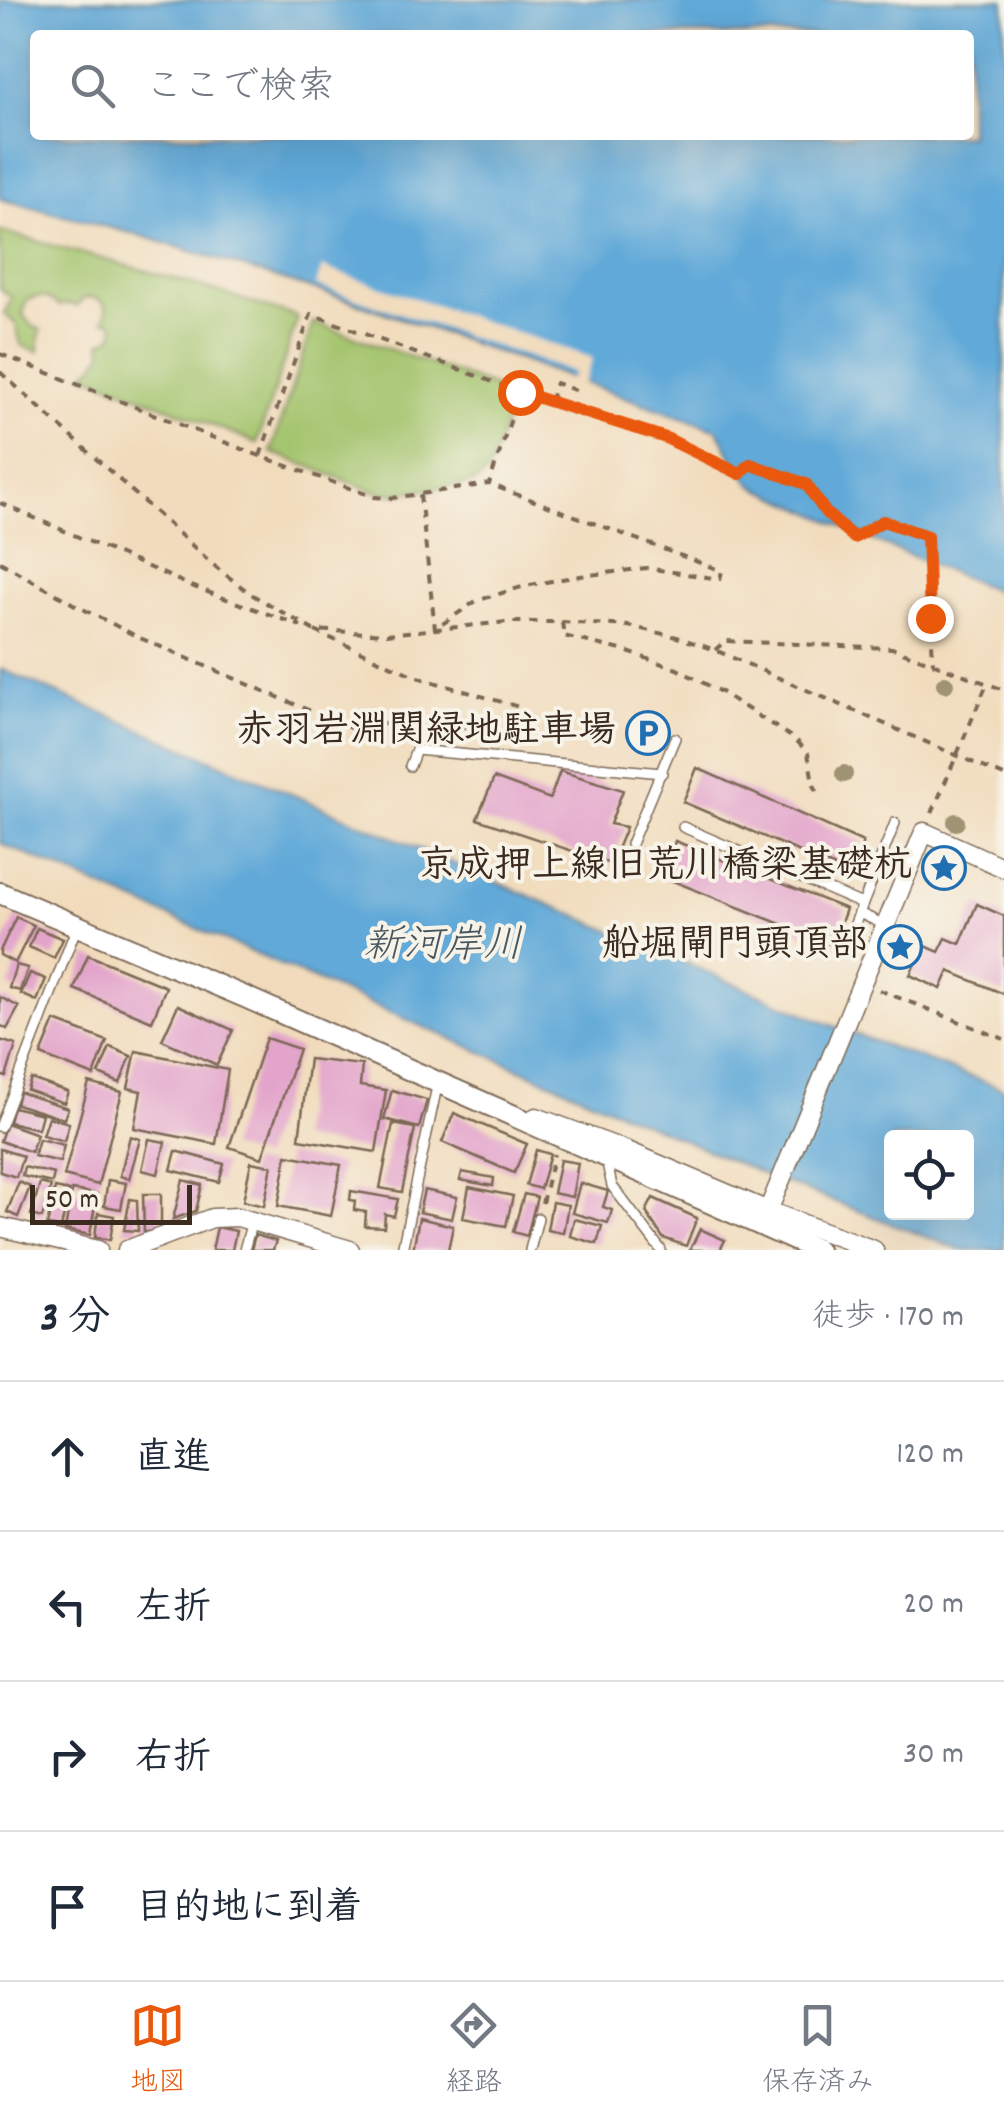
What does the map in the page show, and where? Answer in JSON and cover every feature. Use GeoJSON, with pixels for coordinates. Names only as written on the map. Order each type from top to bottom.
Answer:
{"type":"FeatureCollection","features":[{"type":"Feature","properties":{"kind":"street"},"geometry":{"type":"LineString","coordinates":[[768,1212],[924,832],[1004,868]]}},
{"type":"Feature","properties":{"kind":"street"},"geometry":{"type":"LineString","coordinates":[[0,893],[246,997],[816,1250]]}},
{"type":"Feature","properties":{"kind":"street"},"geometry":{"type":"LineString","coordinates":[[478,1099],[625,1150],[768,1212],[874,1250]]}},
{"type":"Feature","properties":{"kind":"street"},"geometry":{"type":"LineString","coordinates":[[127,1250],[150,1246],[212,1218],[238,1216],[350,1250]]}},
{"type":"Feature","properties":{"kind":"street"},"geometry":{"type":"LineString","coordinates":[[0,1226],[43,1244],[98,1250]]}},
{"type":"Feature","properties":{"kind":"lane"},"geometry":{"type":"LineString","coordinates":[[632,844],[675,738]]}},
{"type":"Feature","properties":{"kind":"lane"},"geometry":{"type":"LineString","coordinates":[[410,766],[416,750],[662,772]]}},
{"type":"Feature","properties":{"kind":"lane"},"geometry":{"type":"LineString","coordinates":[[854,926],[895,823]]}},
{"type":"Feature","properties":{"kind":"lane"},"geometry":{"type":"LineString","coordinates":[[683,827],[860,908],[885,926]]}},
{"type":"Feature","properties":{"kind":"lane"},"geometry":{"type":"LineString","coordinates":[[0,1127],[77,926]]}},
{"type":"Feature","properties":{"kind":"lane"},"geometry":{"type":"LineString","coordinates":[[402,1250],[438,1082]]}},
{"type":"Feature","properties":{"kind":"lane"},"geometry":{"type":"LineString","coordinates":[[606,1156],[612,1186],[661,1250]]}},
{"type":"Feature","properties":{"kind":"lane"},"geometry":{"type":"LineString","coordinates":[[530,1250],[538,1218]]}},
{"type":"Feature","properties":{"kind":"lane"},"geometry":{"type":"LineString","coordinates":[[244,1250],[252,1221]]}},
{"type":"Feature","properties":{"kind":"path"},"geometry":{"type":"LineString","coordinates":[[260,456],[311,314],[520,392],[666,438],[740,474],[750,464],[806,484],[826,513],[854,538],[883,521],[927,536],[933,662]]}},
{"type":"Feature","properties":{"kind":"path"},"geometry":{"type":"LineString","coordinates":[[0,354],[374,497],[420,495],[488,484],[722,571],[720,579],[646,568],[525,586],[476,601],[435,629]]}},
{"type":"Feature","properties":{"kind":"path"},"geometry":{"type":"LineString","coordinates":[[0,372],[217,568],[251,594],[312,630],[388,634],[508,622],[628,626],[716,650],[1004,776]]}},
{"type":"Feature","properties":{"kind":"path"},"geometry":{"type":"LineString","coordinates":[[550,401],[556,383],[574,390],[576,383]]}},
{"type":"Feature","properties":{"kind":"path"},"geometry":{"type":"LineString","coordinates":[[488,484],[520,392]]}},
{"type":"Feature","properties":{"kind":"path"},"geometry":{"type":"LineString","coordinates":[[420,495],[435,629]]}},
{"type":"Feature","properties":{"kind":"path"},"geometry":{"type":"LineString","coordinates":[[0,503],[132,562],[312,630],[417,678],[519,707]]}},
{"type":"Feature","properties":{"kind":"path"},"geometry":{"type":"LineString","coordinates":[[0,562],[140,638],[354,730],[383,724],[442,729],[519,722]]}},
{"type":"Feature","properties":{"kind":"path"},"geometry":{"type":"LineString","coordinates":[[562,622],[564,636],[625,650],[677,669],[796,740],[808,753],[819,796]]}},
{"type":"Feature","properties":{"kind":"path"},"geometry":{"type":"LineString","coordinates":[[716,650],[724,642],[892,648],[1004,690]]}},
{"type":"Feature","properties":{"kind":"path"},"geometry":{"type":"LineString","coordinates":[[924,832],[987,684]]}},
{"type":"Feature","properties":{"kind":"path"},"geometry":{"type":"LineString","coordinates":[[860,986],[1004,1039]]}},
{"type":"Feature","properties":{"kind":"path"},"geometry":{"type":"LineString","coordinates":[[538,1218],[558,1135]]}},
{"type":"Feature","properties":{"kind":"green space"},"geometry":{"type":"Polygon","coordinates":[[[0,231],[298,317],[257,443],[84,374],[103,352],[101,342],[114,334],[114,324],[104,321],[105,305],[99,300],[83,298],[77,306],[59,306],[43,297],[26,301],[23,315],[41,330],[39,352],[21,345],[16,324],[4,314],[12,298],[0,288],[0,231]]]}},
{"type":"Feature","properties":{"kind":"green space"},"geometry":{"type":"Polygon","coordinates":[[[313,322],[515,394],[488,472],[474,483],[393,494],[373,491],[271,452],[313,322]]]}},
{"type":"Feature","properties":{"kind":"water"},"geometry":{"type":"Polygon","coordinates":[[[0,0],[1004,0],[1004,594],[753,486],[718,430],[355,302],[142,236],[0,199],[0,0]]]}},
{"type":"Feature","properties":{"kind":"water","name":"新河岸川"},"geometry":{"type":"Polygon","coordinates":[[[0,669],[828,1024],[1004,1089],[1004,1250],[960,1250],[760,1173],[0,843],[0,669]]]}},
{"type":"Feature","properties":{"kind":"pier"},"geometry":{"type":"Polygon","coordinates":[[[322,267],[593,358],[582,386],[570,381],[573,372],[316,285],[322,267]]]}},
{"type":"Feature","properties":{"kind":"building"},"geometry":{"type":"Polygon","coordinates":[[[697,768],[863,842],[849,873],[683,802],[697,768]]]}},
{"type":"Feature","properties":{"kind":"building"},"geometry":{"type":"Polygon","coordinates":[[[560,771],[623,790],[610,824],[626,827],[611,864],[477,819],[494,778],[550,799],[560,771]]]}},
{"type":"Feature","properties":{"kind":"building"},"geometry":{"type":"Polygon","coordinates":[[[675,841],[846,909],[833,945],[663,877],[675,841]]]}},
{"type":"Feature","properties":{"kind":"building"},"geometry":{"type":"Polygon","coordinates":[[[977,904],[1004,916],[1004,994],[949,971],[941,989],[910,975],[923,945],[939,952],[946,938],[960,944],[977,904]]]}},
{"type":"Feature","properties":{"kind":"building"},"geometry":{"type":"Polygon","coordinates":[[[16,917],[34,925],[15,963],[0,955],[0,951],[16,917]]]}},
{"type":"Feature","properties":{"kind":"building"},"geometry":{"type":"Polygon","coordinates":[[[37,928],[63,939],[54,958],[29,947],[37,928]]]}},
{"type":"Feature","properties":{"kind":"building"},"geometry":{"type":"Polygon","coordinates":[[[88,955],[166,987],[152,1021],[74,989],[88,955]]]}},
{"type":"Feature","properties":{"kind":"building"},"geometry":{"type":"Polygon","coordinates":[[[16,965],[28,968],[20,991],[9,988],[16,965]]]}},
{"type":"Feature","properties":{"kind":"building"},"geometry":{"type":"Polygon","coordinates":[[[30,973],[46,979],[37,1001],[21,994],[30,973]]]}},
{"type":"Feature","properties":{"kind":"building"},"geometry":{"type":"Polygon","coordinates":[[[0,997],[19,1007],[7,1029],[0,1025],[0,997]]]}},
{"type":"Feature","properties":{"kind":"building"},"geometry":{"type":"Polygon","coordinates":[[[178,1005],[233,1030],[217,1065],[162,1040],[178,1005]]]}},
{"type":"Feature","properties":{"kind":"building"},"geometry":{"type":"Polygon","coordinates":[[[55,1021],[107,1041],[94,1076],[41,1055],[55,1021]]]}},
{"type":"Feature","properties":{"kind":"building"},"geometry":{"type":"Polygon","coordinates":[[[266,1038],[299,1049],[262,1158],[229,1147],[266,1038]]]}},
{"type":"Feature","properties":{"kind":"building"},"geometry":{"type":"Polygon","coordinates":[[[0,1040],[16,1045],[6,1077],[0,1075],[0,1040]]]}},
{"type":"Feature","properties":{"kind":"building"},"geometry":{"type":"Polygon","coordinates":[[[110,1047],[131,1056],[120,1083],[99,1074],[110,1047]]]}},
{"type":"Feature","properties":{"kind":"building"},"geometry":{"type":"Polygon","coordinates":[[[136,1051],[228,1070],[216,1144],[134,1128],[141,1091],[128,1088],[136,1051]]]}},
{"type":"Feature","properties":{"kind":"building"},"geometry":{"type":"Polygon","coordinates":[[[309,1059],[362,1065],[360,1086],[386,1090],[376,1152],[299,1139],[309,1059]]]}},
{"type":"Feature","properties":{"kind":"building"},"geometry":{"type":"Polygon","coordinates":[[[31,1079],[68,1092],[64,1103],[27,1090],[31,1079]]]}},
{"type":"Feature","properties":{"kind":"building"},"geometry":{"type":"Polygon","coordinates":[[[89,1083],[122,1092],[98,1185],[64,1176],[89,1083]]]}},
{"type":"Feature","properties":{"kind":"building"},"geometry":{"type":"Polygon","coordinates":[[[392,1090],[427,1100],[419,1128],[384,1119],[392,1090]]]}},
{"type":"Feature","properties":{"kind":"building"},"geometry":{"type":"Polygon","coordinates":[[[19,1092],[68,1108],[64,1119],[16,1104],[19,1092]]]}},
{"type":"Feature","properties":{"kind":"building"},"geometry":{"type":"Polygon","coordinates":[[[13,1107],[42,1114],[38,1129],[9,1122],[13,1107]]]}},
{"type":"Feature","properties":{"kind":"building"},"geometry":{"type":"Polygon","coordinates":[[[454,1113],[527,1144],[514,1173],[442,1142],[454,1113]]]}},
{"type":"Feature","properties":{"kind":"building"},"geometry":{"type":"Polygon","coordinates":[[[48,1117],[69,1123],[64,1141],[42,1135],[48,1117]]]}},
{"type":"Feature","properties":{"kind":"building"},"geometry":{"type":"Polygon","coordinates":[[[6,1123],[37,1134],[31,1152],[0,1141],[6,1123]]]}},
{"type":"Feature","properties":{"kind":"building"},"geometry":{"type":"Polygon","coordinates":[[[393,1124],[415,1128],[402,1192],[380,1188],[393,1124]]]}},
{"type":"Feature","properties":{"kind":"building"},"geometry":{"type":"Polygon","coordinates":[[[130,1136],[140,1139],[129,1179],[120,1176],[130,1136]]]}},
{"type":"Feature","properties":{"kind":"building"},"geometry":{"type":"Polygon","coordinates":[[[39,1139],[64,1145],[60,1162],[34,1156],[39,1139]]]}},
{"type":"Feature","properties":{"kind":"building"},"geometry":{"type":"Polygon","coordinates":[[[149,1139],[165,1142],[158,1174],[142,1170],[149,1139]]]}},
{"type":"Feature","properties":{"kind":"building"},"geometry":{"type":"Polygon","coordinates":[[[0,1149],[23,1156],[16,1177],[0,1172],[0,1149]]]}},
{"type":"Feature","properties":{"kind":"building"},"geometry":{"type":"Polygon","coordinates":[[[536,1150],[550,1154],[540,1189],[526,1185],[536,1150]]]}},
{"type":"Feature","properties":{"kind":"building"},"geometry":{"type":"Polygon","coordinates":[[[176,1151],[224,1164],[219,1182],[171,1170],[176,1151]]]}},
{"type":"Feature","properties":{"kind":"building"},"geometry":{"type":"Polygon","coordinates":[[[287,1155],[341,1165],[331,1216],[278,1206],[287,1155]]]}},
{"type":"Feature","properties":{"kind":"building"},"geometry":{"type":"Polygon","coordinates":[[[560,1160],[578,1163],[572,1197],[553,1193],[560,1160]]]}},
{"type":"Feature","properties":{"kind":"building"},"geometry":{"type":"Polygon","coordinates":[[[251,1162],[272,1166],[264,1206],[243,1201],[251,1162]]]}},
{"type":"Feature","properties":{"kind":"building"},"geometry":{"type":"Polygon","coordinates":[[[24,1167],[54,1174],[52,1183],[22,1176],[24,1167]]]}},
{"type":"Feature","properties":{"kind":"building"},"geometry":{"type":"Polygon","coordinates":[[[462,1172],[494,1178],[493,1186],[460,1180],[462,1172]]]}},
{"type":"Feature","properties":{"kind":"building"},"geometry":{"type":"Polygon","coordinates":[[[108,1180],[126,1183],[121,1209],[104,1206],[108,1180]]]}},
{"type":"Feature","properties":{"kind":"building"},"geometry":{"type":"Polygon","coordinates":[[[183,1180],[202,1185],[196,1211],[173,1219],[183,1180]]]}},
{"type":"Feature","properties":{"kind":"building"},"geometry":{"type":"Polygon","coordinates":[[[19,1182],[30,1187],[18,1217],[7,1212],[19,1182]]]}},
{"type":"Feature","properties":{"kind":"building"},"geometry":{"type":"Polygon","coordinates":[[[40,1183],[51,1186],[42,1218],[31,1215],[40,1183]]]}},
{"type":"Feature","properties":{"kind":"building"},"geometry":{"type":"Polygon","coordinates":[[[580,1183],[608,1191],[603,1207],[612,1210],[608,1223],[572,1213],[580,1183]]]}},
{"type":"Feature","properties":{"kind":"building"},"geometry":{"type":"Polygon","coordinates":[[[469,1187],[513,1196],[506,1226],[463,1218],[469,1187]]]}},
{"type":"Feature","properties":{"kind":"building"},"geometry":{"type":"Polygon","coordinates":[[[55,1188],[69,1191],[61,1228],[47,1226],[55,1188]]]}},
{"type":"Feature","properties":{"kind":"building"},"geometry":{"type":"Polygon","coordinates":[[[72,1190],[97,1194],[90,1235],[65,1230],[72,1190]]]}},
{"type":"Feature","properties":{"kind":"building"},"geometry":{"type":"Polygon","coordinates":[[[424,1190],[457,1197],[452,1219],[419,1212],[424,1190]]]}},
{"type":"Feature","properties":{"kind":"building"},"geometry":{"type":"Polygon","coordinates":[[[351,1191],[398,1199],[394,1216],[385,1214],[384,1227],[365,1226],[366,1212],[354,1210],[351,1191]]]}},
{"type":"Feature","properties":{"kind":"building"},"geometry":{"type":"Polygon","coordinates":[[[143,1194],[161,1194],[161,1232],[144,1232],[143,1194]]]}},
{"type":"Feature","properties":{"kind":"building"},"geometry":{"type":"Polygon","coordinates":[[[524,1194],[537,1197],[527,1236],[513,1232],[524,1194]]]}},
{"type":"Feature","properties":{"kind":"building"},"geometry":{"type":"Polygon","coordinates":[[[653,1198],[697,1218],[686,1246],[663,1238],[646,1212],[653,1198]]]}},
{"type":"Feature","properties":{"kind":"building"},"geometry":{"type":"Polygon","coordinates":[[[130,1199],[137,1200],[138,1231],[124,1230],[130,1199]]]}},
{"type":"Feature","properties":{"kind":"building"},"geometry":{"type":"Polygon","coordinates":[[[552,1202],[568,1205],[563,1233],[547,1230],[552,1202]]]}},
{"type":"Feature","properties":{"kind":"building"},"geometry":{"type":"Polygon","coordinates":[[[98,1213],[114,1216],[110,1240],[95,1237],[98,1213]]]}},
{"type":"Feature","properties":{"kind":"building"},"geometry":{"type":"Polygon","coordinates":[[[419,1218],[453,1226],[448,1250],[413,1250],[419,1218]]]}},
{"type":"Feature","properties":{"kind":"building"},"geometry":{"type":"Polygon","coordinates":[[[574,1219],[602,1226],[597,1244],[570,1236],[574,1219]]]}},
{"type":"Feature","properties":{"kind":"building"},"geometry":{"type":"Polygon","coordinates":[[[217,1227],[236,1231],[232,1250],[212,1250],[217,1227]]]}},
{"type":"Feature","properties":{"kind":"building"},"geometry":{"type":"Polygon","coordinates":[[[700,1229],[725,1240],[720,1250],[690,1250],[700,1229]]]}},
{"type":"Feature","properties":{"kind":"building"},"geometry":{"type":"Polygon","coordinates":[[[255,1235],[276,1241],[273,1250],[251,1250],[255,1235]]]}},
{"type":"Feature","properties":{"kind":"place","name":"赤羽岩淵関緑地駐車場"},"geometry":{"type":"Point","coordinates":[648,733]}},
{"type":"Feature","properties":{"kind":"place","name":"京成押上線旧荒川橋梁基礎杭"},"geometry":{"type":"Point","coordinates":[944,868]}},
{"type":"Feature","properties":{"kind":"place","name":"船堀閘門頭頂部"},"geometry":{"type":"Point","coordinates":[900,947]}},
{"type":"Feature","properties":{"kind":"route"},"geometry":{"type":"LineString","coordinates":[[520,392],[666,438],[740,474],[750,464],[806,484],[826,513],[854,538],[883,521],[927,536],[930,618]]}}]}
